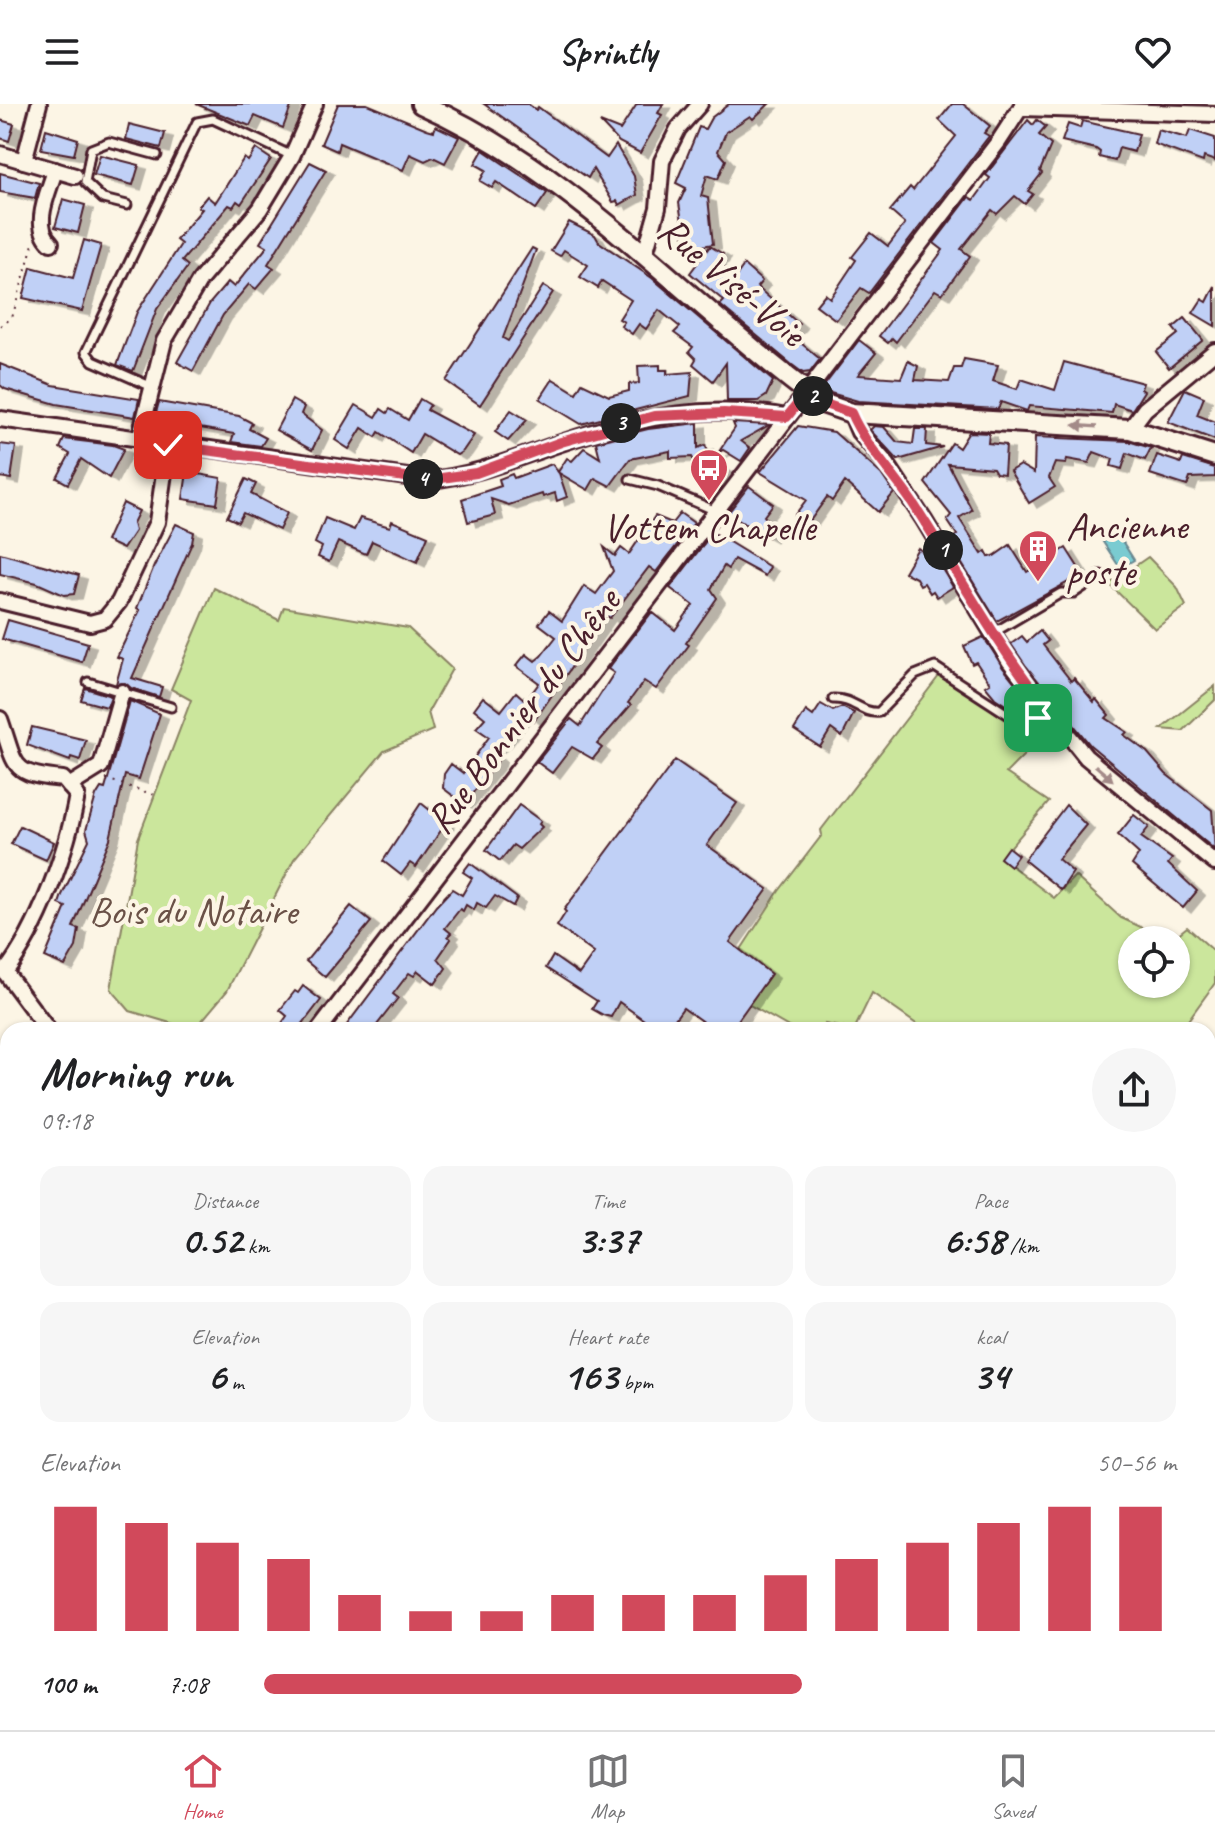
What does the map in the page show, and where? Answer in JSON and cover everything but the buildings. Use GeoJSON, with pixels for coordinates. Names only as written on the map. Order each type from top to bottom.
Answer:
{"type":"FeatureCollection","features":[{"type":"Feature","properties":{"kind":"street"},"geometry":{"type":"LineString","coordinates":[[24,161],[39,104]]}},
{"type":"Feature","properties":{"kind":"street"},"geometry":{"type":"LineString","coordinates":[[139,440],[150,386],[164,341],[200,280],[260,209],[292,156],[315,104]]}},
{"type":"Feature","properties":{"kind":"street","name":"Rue Visé-Voie"},"geometry":{"type":"LineString","coordinates":[[421,104],[487,135],[522,157],[645,253],[822,403],[851,413],[1130,429],[1215,456]]}},
{"type":"Feature","properties":{"kind":"street"},"geometry":{"type":"LineString","coordinates":[[645,253],[658,208],[662,161],[678,129],[700,104]]}},
{"type":"Feature","properties":{"kind":"street"},"geometry":{"type":"LineString","coordinates":[[1022,106],[1215,114]]}},
{"type":"Feature","properties":{"kind":"street","name":"Rue Bonnier du Chêne"},"geometry":{"type":"LineString","coordinates":[[325,1022],[1022,106]]}},
{"type":"Feature","properties":{"kind":"street"},"geometry":{"type":"LineString","coordinates":[[0,154],[80,177]]}},
{"type":"Feature","properties":{"kind":"street"},"geometry":{"type":"LineString","coordinates":[[51,243],[40,228],[55,170]]}},
{"type":"Feature","properties":{"kind":"street"},"geometry":{"type":"LineString","coordinates":[[1130,429],[1145,409],[1215,351]]}},
{"type":"Feature","properties":{"kind":"street"},"geometry":{"type":"LineString","coordinates":[[0,419],[428,480],[476,473],[561,442],[654,416],[724,413],[787,417]]}},
{"type":"Feature","properties":{"kind":"street"},"geometry":{"type":"LineString","coordinates":[[851,413],[859,432],[887,464],[993,633],[1086,757],[1215,863]]}},
{"type":"Feature","properties":{"kind":"street"},"geometry":{"type":"LineString","coordinates":[[0,601],[90,623],[105,619],[119,602],[157,522],[168,445]]}},
{"type":"Feature","properties":{"kind":"street"},"geometry":{"type":"LineString","coordinates":[[69,786],[101,766],[122,692]]}},
{"type":"Feature","properties":{"kind":"street"},"geometry":{"type":"LineString","coordinates":[[0,719],[17,767],[28,776],[63,779],[77,795],[72,823],[18,955],[5,972],[42,1022]]}},
{"type":"Feature","properties":{"kind":"lane"},"geometry":{"type":"LineString","coordinates":[[150,386],[93,361],[86,352],[197,122],[213,119],[292,156]]}},
{"type":"Feature","properties":{"kind":"lane"},"geometry":{"type":"LineString","coordinates":[[127,205],[98,196],[80,177],[91,149],[104,142],[157,155]]}},
{"type":"Feature","properties":{"kind":"lane"},"geometry":{"type":"LineString","coordinates":[[630,479],[658,486],[716,511]]}},
{"type":"Feature","properties":{"kind":"lane"},"geometry":{"type":"LineString","coordinates":[[993,633],[1061,593],[1074,593],[1101,575]]}},
{"type":"Feature","properties":{"kind":"lane"},"geometry":{"type":"LineString","coordinates":[[833,699],[853,701],[866,710],[879,712],[915,675],[935,667],[1015,719],[1026,721],[1049,711]]}},
{"type":"Feature","properties":{"kind":"lane"},"geometry":{"type":"LineString","coordinates":[[88,682],[171,707]]}},
{"type":"Feature","properties":{"kind":"path"},"geometry":{"type":"LineString","coordinates":[[0,326],[12,318],[29,255],[40,228]]}},
{"type":"Feature","properties":{"kind":"path"},"geometry":{"type":"LineString","coordinates":[[90,774],[158,796]]}},
{"type":"Feature","properties":{"kind":"green space"},"geometry":{"type":"Polygon","coordinates":[[[1148,557],[1177,587],[1186,606],[1155,629],[1109,584],[1148,557]]]}},
{"type":"Feature","properties":{"kind":"green space","name":"Bois du Notaire"},"geometry":{"type":"Polygon","coordinates":[[[214,588],[279,620],[284,607],[408,628],[452,669],[428,712],[433,730],[384,751],[294,859],[227,991],[201,1022],[167,1022],[130,1011],[111,989],[138,839],[191,700],[171,689],[214,588]]]}},
{"type":"Feature","properties":{"kind":"green space"},"geometry":{"type":"Polygon","coordinates":[[[939,676],[1020,726],[1036,727],[1046,721],[1051,728],[1006,773],[1049,802],[1001,858],[1054,898],[1075,876],[1121,918],[1138,926],[1118,926],[1118,998],[1190,998],[1190,930],[1215,952],[1215,983],[1187,1022],[914,1022],[872,993],[858,1022],[780,1022],[748,1004],[740,951],[779,891],[822,835],[821,830],[939,676]]]}},
{"type":"Feature","properties":{"kind":"green space"},"geometry":{"type":"Polygon","coordinates":[[[1215,686],[1215,700],[1183,731],[1161,729],[1215,686]]]}},
{"type":"Feature","properties":{"kind":"water"},"geometry":{"type":"Polygon","coordinates":[[[1117,533],[1134,560],[1120,568],[1103,542],[1117,533]]]}},
{"type":"Feature","properties":{"kind":"place","name":"Vottem Chapelle"},"geometry":{"type":"Point","coordinates":[709,502]}},
{"type":"Feature","properties":{"kind":"place","name":"Ancienne poste"},"geometry":{"type":"Point","coordinates":[1038,583]}},
{"type":"Feature","properties":{"kind":"route"},"geometry":{"type":"LineString","coordinates":[[168,445],[428,480],[453,478],[492,468],[628,421],[654,416],[764,413],[787,417],[807,392],[822,403],[851,413],[859,432],[887,464],[985,616],[1010,662],[1049,711],[1038,718]]}}]}
